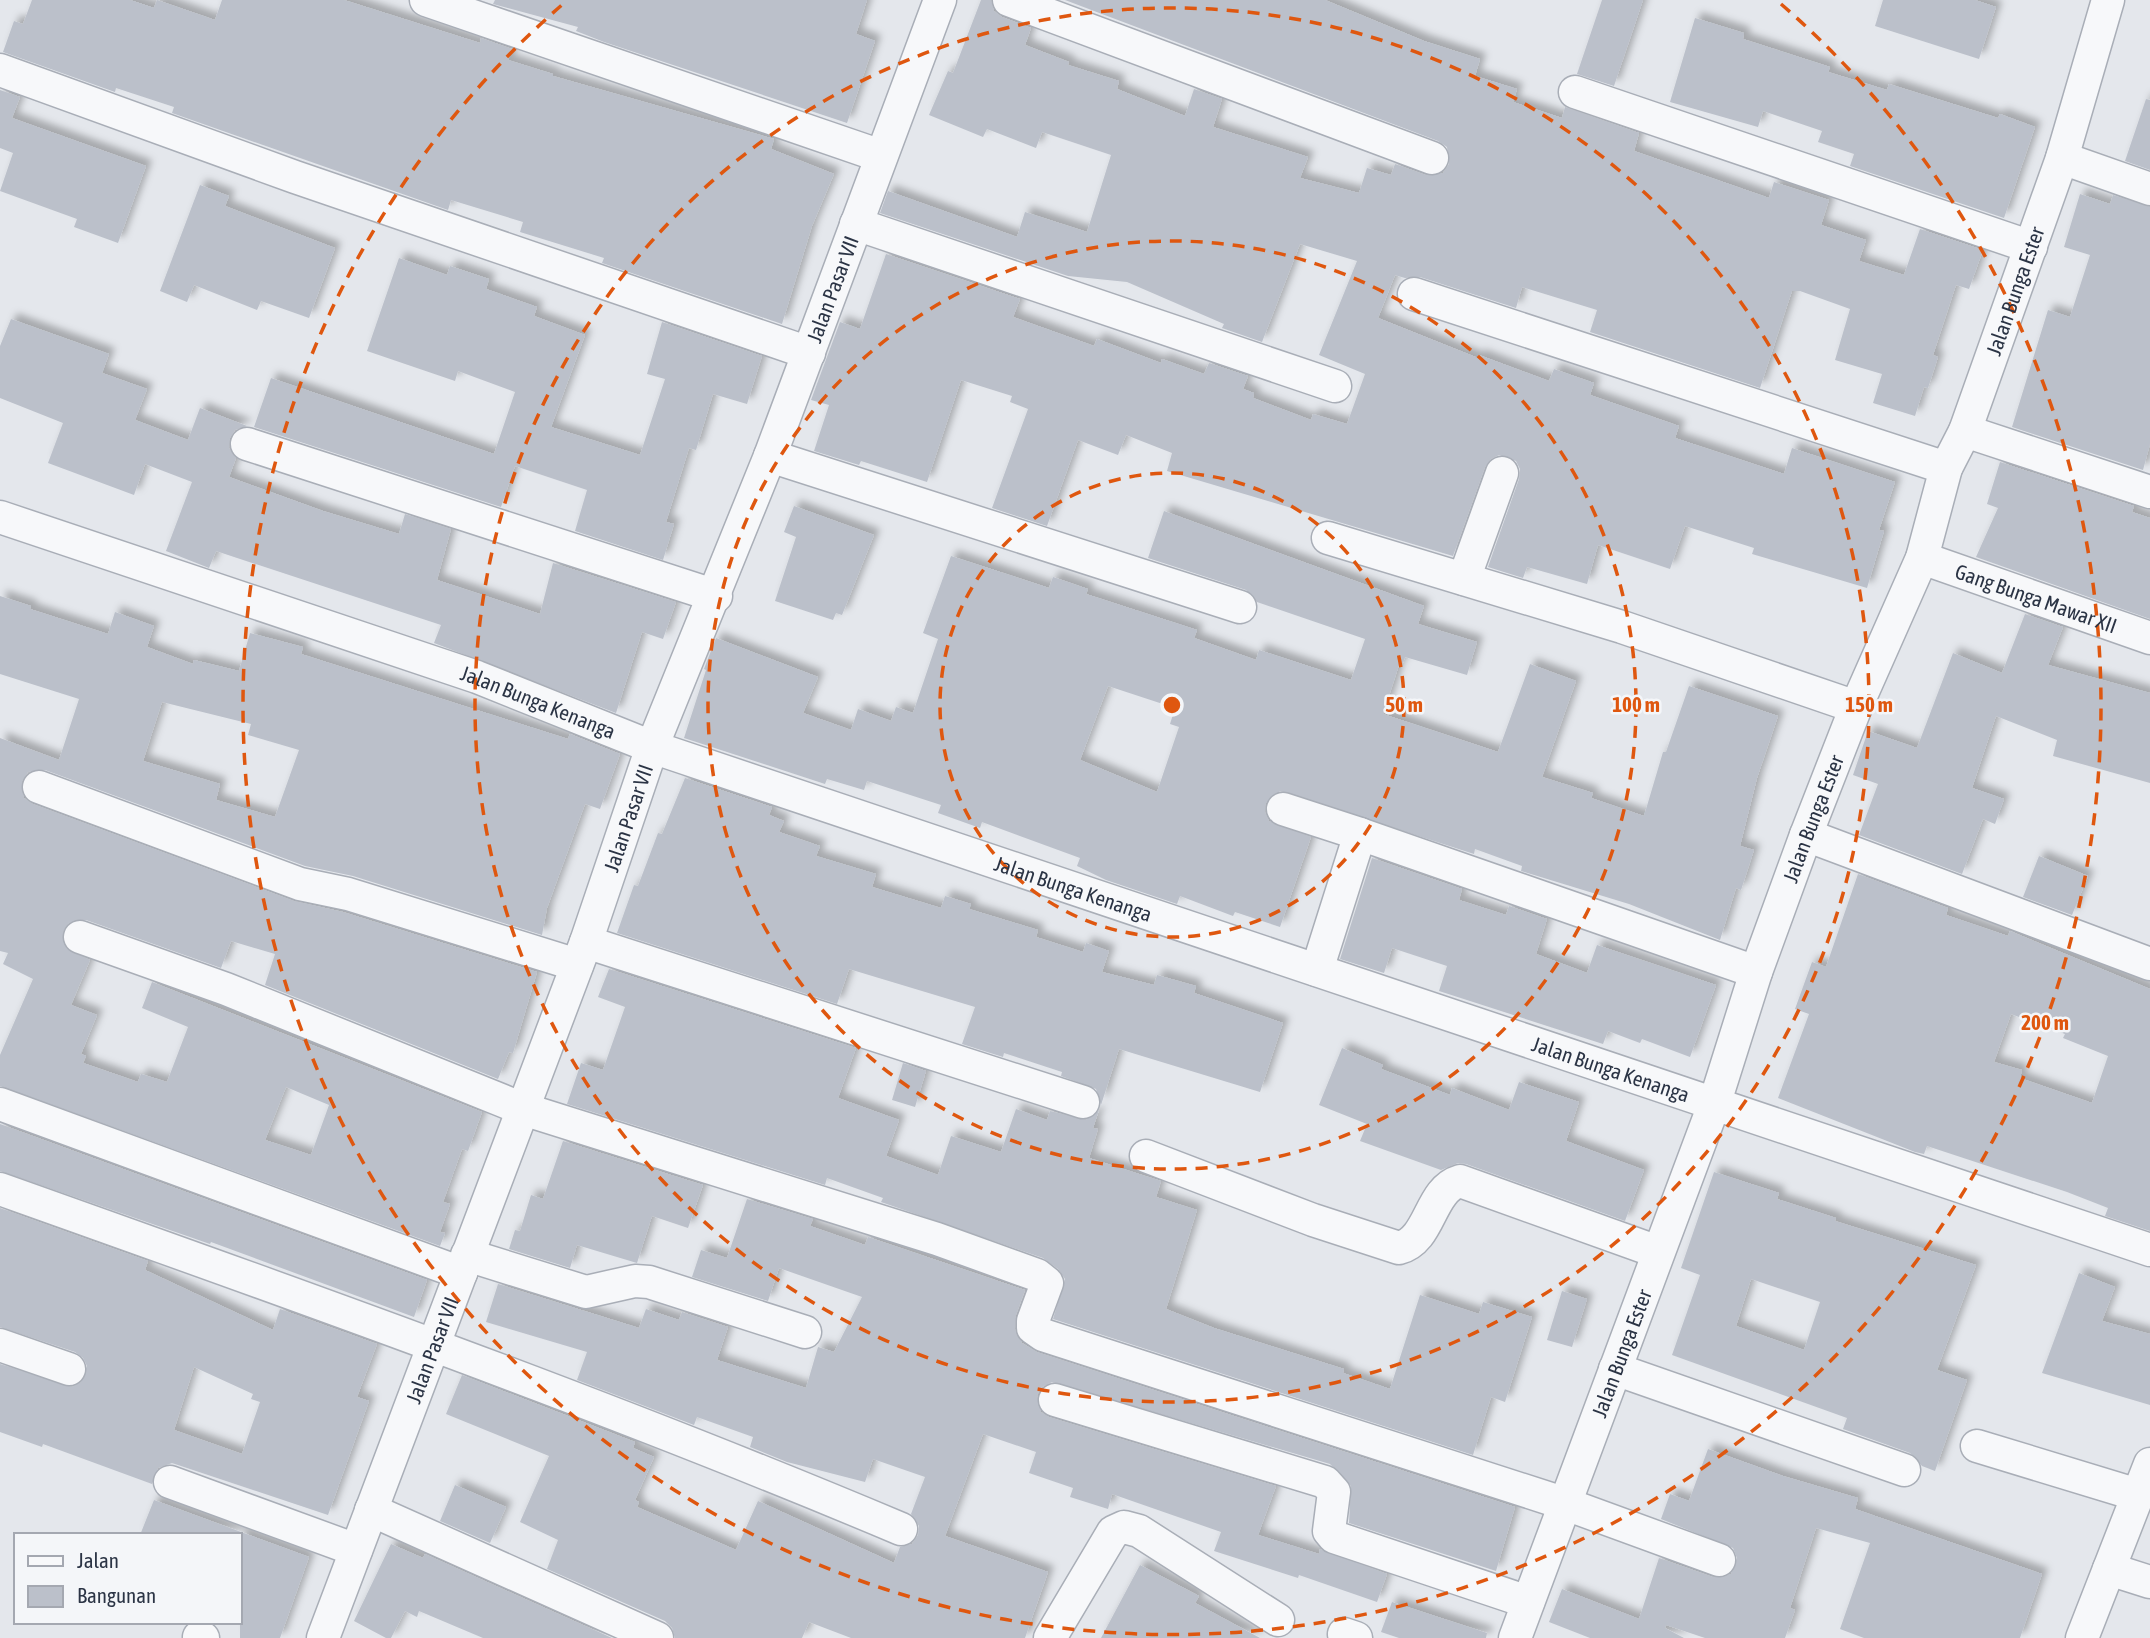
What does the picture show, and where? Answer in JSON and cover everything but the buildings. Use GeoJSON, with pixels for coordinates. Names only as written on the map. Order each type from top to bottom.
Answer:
{"type":"FeatureCollection","features":[{"type":"Feature","properties":{"kind":"street"},"geometry":{"type":"LineString","coordinates":[[426,0],[881,156]]}},
{"type":"Feature","properties":{"kind":"street","name":"Jalan Pasar VII"},"geometry":{"type":"LineString","coordinates":[[323,1638],[582,954],[652,747],[716,596],[770,456],[940,0]]}},
{"type":"Feature","properties":{"kind":"street"},"geometry":{"type":"LineString","coordinates":[[1009,0],[1432,158]]}},
{"type":"Feature","properties":{"kind":"street","name":"Jalan Bunga Ester"},"geometry":{"type":"LineString","coordinates":[[1515,1638],[1563,1503],[1715,1102],[1756,972],[1806,835],[1856,707],[1922,558],[1946,468],[1965,431],[2062,158],[2108,0]]}},
{"type":"Feature","properties":{"kind":"street"},"geometry":{"type":"LineString","coordinates":[[0,70],[295,177],[809,353]]}},
{"type":"Feature","properties":{"kind":"street"},"geometry":{"type":"LineString","coordinates":[[1575,92],[2031,247]]}},
{"type":"Feature","properties":{"kind":"street"},"geometry":{"type":"LineString","coordinates":[[2062,158],[2150,189]]}},
{"type":"Feature","properties":{"kind":"street"},"geometry":{"type":"LineString","coordinates":[[856,224],[1335,386]]}},
{"type":"Feature","properties":{"kind":"street"},"geometry":{"type":"LineString","coordinates":[[1414,294],[1946,468]]}},
{"type":"Feature","properties":{"kind":"street"},"geometry":{"type":"LineString","coordinates":[[1965,431],[2150,492]]}},
{"type":"Feature","properties":{"kind":"street"},"geometry":{"type":"LineString","coordinates":[[247,444],[716,596]]}},
{"type":"Feature","properties":{"kind":"street"},"geometry":{"type":"LineString","coordinates":[[770,456],[1240,607]]}},
{"type":"Feature","properties":{"kind":"street"},"geometry":{"type":"LineString","coordinates":[[1464,579],[1502,473]]}},
{"type":"Feature","properties":{"kind":"street","name":"Jalan Bunga Kenanga"},"geometry":{"type":"LineString","coordinates":[[0,517],[477,677],[652,747],[2150,1250]]}},
{"type":"Feature","properties":{"kind":"street"},"geometry":{"type":"LineString","coordinates":[[1328,538],[1622,627],[1856,707]]}},
{"type":"Feature","properties":{"kind":"street","name":"Gang Bunga Mawar XII"},"geometry":{"type":"LineString","coordinates":[[1922,558],[2150,638]]}},
{"type":"Feature","properties":{"kind":"street"},"geometry":{"type":"LineString","coordinates":[[40,787],[300,884],[582,954],[1083,1102]]}},
{"type":"Feature","properties":{"kind":"street"},"geometry":{"type":"LineString","coordinates":[[1283,809],[1756,972]]}},
{"type":"Feature","properties":{"kind":"street"},"geometry":{"type":"LineString","coordinates":[[1317,970],[1360,835]]}},
{"type":"Feature","properties":{"kind":"street"},"geometry":{"type":"LineString","coordinates":[[1806,835],[2150,964]]}},
{"type":"Feature","properties":{"kind":"street"},"geometry":{"type":"LineString","coordinates":[[80,937],[226,989],[523,1110],[937,1238],[1037,1275],[1047,1283],[1033,1321],[1036,1332],[1563,1503],[1719,1560]]}},
{"type":"Feature","properties":{"kind":"street"},"geometry":{"type":"LineString","coordinates":[[0,1104],[464,1264],[586,1292],[645,1281],[805,1332]]}},
{"type":"Feature","properties":{"kind":"street"},"geometry":{"type":"LineString","coordinates":[[1146,1156],[1313,1220],[1399,1248],[1410,1245],[1444,1192],[1460,1181],[1658,1252]]}},
{"type":"Feature","properties":{"kind":"street"},"geometry":{"type":"LineString","coordinates":[[0,1189],[435,1343],[700,1444],[901,1529]]}},
{"type":"Feature","properties":{"kind":"street"},"geometry":{"type":"LineString","coordinates":[[0,1345],[69,1369]]}},
{"type":"Feature","properties":{"kind":"street"},"geometry":{"type":"LineString","coordinates":[[1615,1369],[1904,1471]]}},
{"type":"Feature","properties":{"kind":"street"},"geometry":{"type":"LineString","coordinates":[[1055,1400],[1325,1482],[1334,1492],[1329,1531],[1334,1537],[1528,1602]]}},
{"type":"Feature","properties":{"kind":"street"},"geometry":{"type":"LineString","coordinates":[[1977,1446],[2138,1495]]}},
{"type":"Feature","properties":{"kind":"street"},"geometry":{"type":"LineString","coordinates":[[2082,1638],[2150,1464]]}},
{"type":"Feature","properties":{"kind":"street"},"geometry":{"type":"LineString","coordinates":[[170,1482],[356,1550]]}},
{"type":"Feature","properties":{"kind":"street"},"geometry":{"type":"LineString","coordinates":[[371,1510],[657,1638]]}},
{"type":"Feature","properties":{"kind":"street"},"geometry":{"type":"LineString","coordinates":[[1050,1638],[1113,1532],[1124,1527],[1139,1531],[1278,1620]]}},
{"type":"Feature","properties":{"kind":"street"},"geometry":{"type":"LineString","coordinates":[[2109,1569],[2150,1582]]}}]}
